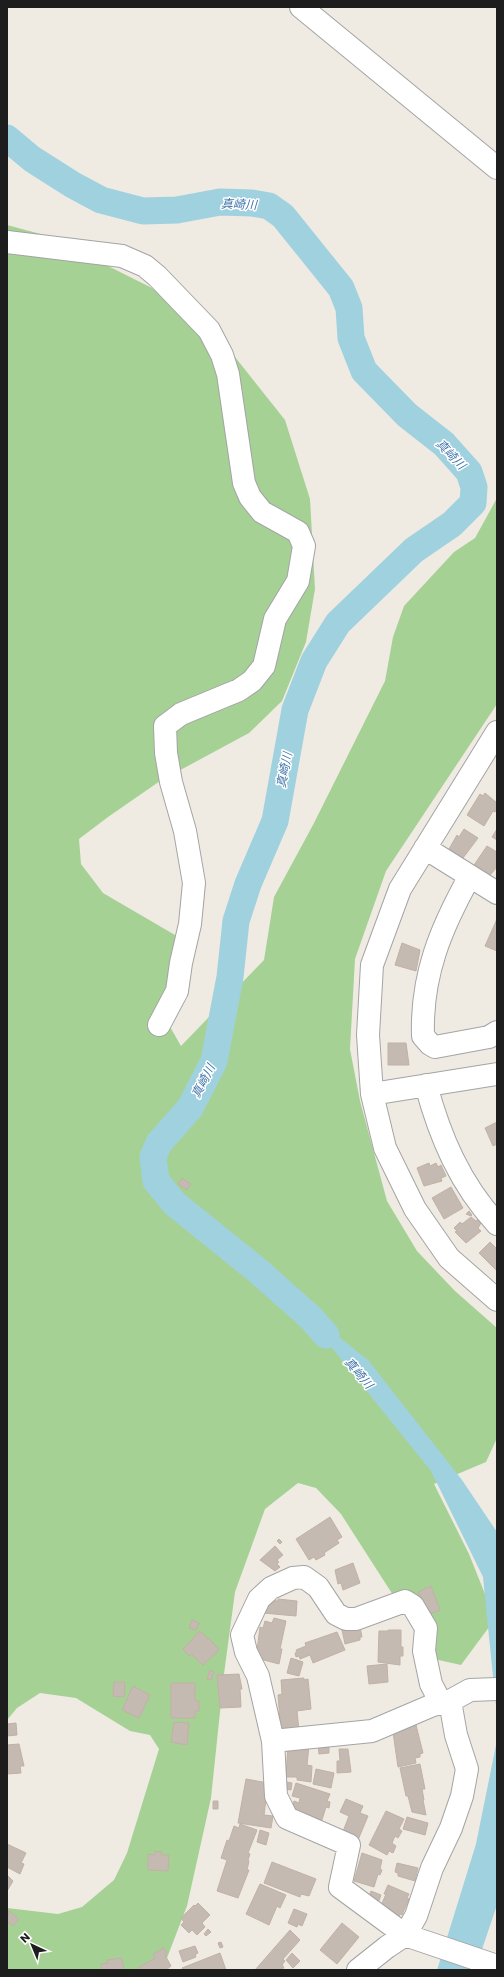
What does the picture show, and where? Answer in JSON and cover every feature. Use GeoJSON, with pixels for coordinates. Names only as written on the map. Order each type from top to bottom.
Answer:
{"type":"FeatureCollection","features":[{"type":"Feature","properties":{"kind":"street"},"geometry":{"type":"LineString","coordinates":[[306,8],[497,168]]}},
{"type":"Feature","properties":{"kind":"street"},"geometry":{"type":"LineString","coordinates":[[7,242],[122,256],[145,266],[157,276],[209,330],[222,355],[228,374],[244,483],[250,497],[262,512],[298,532],[304,546],[298,580],[275,619],[264,666],[256,676],[239,690],[208,701],[181,714],[165,726],[166,753],[171,782],[185,831],[194,883],[190,924],[177,991],[159,1025]]}},
{"type":"Feature","properties":{"kind":"street"},"geometry":{"type":"LineString","coordinates":[[497,732],[400,889],[372,966],[368,1035],[372,1094],[385,1148],[415,1209],[449,1258],[497,1300]]}},
{"type":"Feature","properties":{"kind":"street"},"geometry":{"type":"LineString","coordinates":[[425,848],[497,893]]}},
{"type":"Feature","properties":{"kind":"street"},"geometry":{"type":"LineString","coordinates":[[470,876],[450,912],[431,964],[425,992],[423,1036],[435,1047],[489,1037],[497,1032]]}},
{"type":"Feature","properties":{"kind":"street"},"geometry":{"type":"LineString","coordinates":[[372,1094],[497,1074]]}},
{"type":"Feature","properties":{"kind":"street"},"geometry":{"type":"LineString","coordinates":[[426,1085],[442,1138],[454,1164],[484,1210],[497,1224]]}},
{"type":"Feature","properties":{"kind":"street"},"geometry":{"type":"LineString","coordinates":[[358,1970],[405,1935],[416,1916],[432,1868],[452,1828],[462,1796],[467,1769],[445,1702],[431,1684],[424,1651],[426,1628],[413,1606],[405,1601],[356,1619],[346,1619],[336,1614],[318,1587],[304,1577],[293,1578],[271,1588],[259,1599],[242,1636],[246,1652],[258,1676],[273,1741],[276,1796],[287,1818],[349,1845],[340,1887],[405,1935],[490,1964]]}},
{"type":"Feature","properties":{"kind":"street"},"geometry":{"type":"LineString","coordinates":[[273,1741],[372,1731],[433,1705],[445,1702],[470,1690],[497,1689]]}},
{"type":"Feature","properties":{"kind":"green space"},"geometry":{"type":"Polygon","coordinates":[[[7,225],[48,236],[150,287],[220,338],[285,420],[310,499],[315,589],[306,642],[282,701],[249,733],[160,781],[79,839],[81,864],[103,893],[175,935],[176,951],[169,1025],[181,1046],[264,960],[274,897],[314,823],[385,681],[393,637],[404,606],[454,552],[475,538],[497,498],[497,704],[386,871],[355,959],[350,1049],[360,1101],[387,1201],[417,1251],[455,1291],[497,1328],[497,1438],[486,1462],[434,1484],[469,1554],[495,1619],[461,1665],[434,1659],[341,1514],[316,1488],[298,1483],[265,1509],[235,1592],[224,1674],[211,1798],[187,1906],[165,1963],[158,1970],[7,1970],[7,1908],[58,1914],[82,1907],[114,1880],[127,1853],[159,1749],[150,1735],[130,1731],[76,1698],[40,1693],[17,1708],[7,1720],[7,225]]]}},
{"type":"Feature","properties":{"kind":"water"},"geometry":{"type":"Polygon","coordinates":[[[296,1303],[368,1360],[462,1480],[497,1532],[497,1716],[483,1577],[431,1471],[296,1303]]]}},
{"type":"Feature","properties":{"kind":"water"},"geometry":{"type":"Polygon","coordinates":[[[497,1740],[497,1905],[475,1970],[437,1970],[476,1844],[497,1740]]]}},
{"type":"Feature","properties":{"kind":"building"},"geometry":{"type":"Polygon","coordinates":[[[485,793],[497,803],[497,810],[495,812],[493,811],[484,826],[467,815],[480,794],[483,796],[485,793]]]}},
{"type":"Feature","properties":{"kind":"building"},"geometry":{"type":"Polygon","coordinates":[[[464,829],[478,838],[463,858],[449,849],[457,835],[459,837],[464,829]]]}},
{"type":"Feature","properties":{"kind":"building"},"geometry":{"type":"Polygon","coordinates":[[[497,829],[497,840],[492,837],[497,829]]]}},
{"type":"Feature","properties":{"kind":"building"},"geometry":{"type":"Polygon","coordinates":[[[487,846],[497,852],[497,867],[490,875],[474,865],[487,846]]]}},
{"type":"Feature","properties":{"kind":"building"},"geometry":{"type":"Polygon","coordinates":[[[497,919],[497,951],[485,946],[497,919]]]}},
{"type":"Feature","properties":{"kind":"building"},"geometry":{"type":"Polygon","coordinates":[[[402,943],[420,950],[416,971],[395,965],[402,943]]]}},
{"type":"Feature","properties":{"kind":"building"},"geometry":{"type":"Polygon","coordinates":[[[388,1043],[406,1043],[409,1065],[388,1065],[388,1043]]]}},
{"type":"Feature","properties":{"kind":"building"},"geometry":{"type":"Polygon","coordinates":[[[497,1122],[497,1144],[493,1146],[485,1128],[497,1122]]]}},
{"type":"Feature","properties":{"kind":"building"},"geometry":{"type":"Polygon","coordinates":[[[429,1163],[430,1166],[436,1163],[438,1167],[441,1165],[446,1176],[441,1178],[442,1181],[424,1186],[417,1168],[429,1163]]]}},
{"type":"Feature","properties":{"kind":"building"},"geometry":{"type":"Polygon","coordinates":[[[182,1178],[191,1184],[187,1190],[178,1184],[182,1178]]]}},
{"type":"Feature","properties":{"kind":"building"},"geometry":{"type":"Polygon","coordinates":[[[451,1187],[463,1208],[444,1219],[432,1198],[451,1187]]]}},
{"type":"Feature","properties":{"kind":"building"},"geometry":{"type":"Polygon","coordinates":[[[469,1211],[472,1215],[471,1216],[466,1214],[469,1211]]]}},
{"type":"Feature","properties":{"kind":"building"},"geometry":{"type":"Polygon","coordinates":[[[471,1217],[476,1221],[478,1219],[481,1223],[478,1228],[481,1231],[466,1243],[455,1232],[457,1231],[454,1228],[460,1222],[462,1224],[471,1217]]]}},
{"type":"Feature","properties":{"kind":"building"},"geometry":{"type":"Polygon","coordinates":[[[490,1242],[497,1249],[497,1271],[479,1253],[490,1242]]]}},
{"type":"Feature","properties":{"kind":"building"},"geometry":{"type":"Polygon","coordinates":[[[330,1517],[342,1537],[337,1540],[339,1543],[324,1553],[325,1555],[316,1560],[314,1557],[309,1560],[296,1539],[330,1517]]]}},
{"type":"Feature","properties":{"kind":"building"},"geometry":{"type":"Polygon","coordinates":[[[279,1539],[282,1542],[280,1544],[277,1541],[279,1539]]]}},
{"type":"Feature","properties":{"kind":"building"},"geometry":{"type":"Polygon","coordinates":[[[275,1546],[283,1555],[277,1560],[279,1562],[277,1564],[280,1567],[275,1571],[260,1560],[275,1546]]]}},
{"type":"Feature","properties":{"kind":"building"},"geometry":{"type":"Polygon","coordinates":[[[353,1563],[360,1583],[343,1590],[341,1583],[338,1584],[335,1570],[353,1563]]]}},
{"type":"Feature","properties":{"kind":"building"},"geometry":{"type":"Polygon","coordinates":[[[431,1586],[440,1610],[428,1615],[418,1592],[431,1586]]]}},
{"type":"Feature","properties":{"kind":"building"},"geometry":{"type":"Polygon","coordinates":[[[278,1599],[297,1601],[296,1616],[263,1613],[264,1600],[278,1601],[278,1599]]]}},
{"type":"Feature","properties":{"kind":"building"},"geometry":{"type":"Polygon","coordinates":[[[274,1618],[286,1621],[280,1649],[282,1649],[279,1664],[256,1658],[260,1627],[263,1628],[265,1621],[272,1623],[274,1618]]]}},
{"type":"Feature","properties":{"kind":"building"},"geometry":{"type":"Polygon","coordinates":[[[192,1620],[199,1623],[196,1630],[189,1628],[192,1620]]]}},
{"type":"Feature","properties":{"kind":"building"},"geometry":{"type":"Polygon","coordinates":[[[357,1626],[360,1627],[362,1637],[360,1637],[360,1640],[345,1644],[342,1630],[357,1626]]]}},
{"type":"Feature","properties":{"kind":"building"},"geometry":{"type":"Polygon","coordinates":[[[401,1630],[401,1647],[403,1647],[403,1656],[400,1656],[400,1665],[378,1662],[379,1631],[401,1630]]]}},
{"type":"Feature","properties":{"kind":"building"},"geometry":{"type":"Polygon","coordinates":[[[200,1631],[208,1639],[209,1638],[219,1650],[203,1665],[191,1654],[189,1656],[183,1649],[200,1631]]]}},
{"type":"Feature","properties":{"kind":"building"},"geometry":{"type":"Polygon","coordinates":[[[337,1632],[345,1650],[313,1663],[310,1655],[300,1659],[299,1656],[296,1657],[296,1650],[306,1646],[305,1643],[337,1632]]]}},
{"type":"Feature","properties":{"kind":"building"},"geometry":{"type":"Polygon","coordinates":[[[291,1658],[303,1662],[299,1676],[287,1673],[291,1658]]]}},
{"type":"Feature","properties":{"kind":"building"},"geometry":{"type":"Polygon","coordinates":[[[387,1664],[388,1682],[369,1684],[367,1666],[387,1664]]]}},
{"type":"Feature","properties":{"kind":"building"},"geometry":{"type":"Polygon","coordinates":[[[210,1670],[214,1672],[211,1680],[207,1679],[210,1670]]]}},
{"type":"Feature","properties":{"kind":"building"},"geometry":{"type":"Polygon","coordinates":[[[239,1674],[242,1689],[240,1689],[241,1707],[220,1708],[217,1675],[239,1674]]]}},
{"type":"Feature","properties":{"kind":"building"},"geometry":{"type":"Polygon","coordinates":[[[304,1678],[304,1680],[308,1679],[311,1709],[297,1711],[299,1731],[281,1732],[278,1695],[282,1694],[281,1680],[304,1678]]]}},
{"type":"Feature","properties":{"kind":"building"},"geometry":{"type":"Polygon","coordinates":[[[114,1682],[125,1682],[124,1697],[113,1696],[114,1682]]]}},
{"type":"Feature","properties":{"kind":"building"},"geometry":{"type":"Polygon","coordinates":[[[171,1683],[195,1683],[195,1701],[199,1701],[199,1711],[195,1711],[195,1718],[171,1718],[171,1683]]]}},
{"type":"Feature","properties":{"kind":"building"},"geometry":{"type":"Polygon","coordinates":[[[133,1686],[150,1695],[139,1718],[122,1710],[133,1686]]]}},
{"type":"Feature","properties":{"kind":"building"},"geometry":{"type":"Polygon","coordinates":[[[174,1722],[189,1723],[187,1745],[171,1742],[174,1722]]]}},
{"type":"Feature","properties":{"kind":"building"},"geometry":{"type":"Polygon","coordinates":[[[16,1723],[17,1735],[7,1736],[7,1724],[16,1723]]]}},
{"type":"Feature","properties":{"kind":"building"},"geometry":{"type":"Polygon","coordinates":[[[416,1725],[423,1753],[420,1754],[420,1757],[415,1758],[416,1763],[398,1767],[393,1732],[401,1728],[416,1725]]]}},
{"type":"Feature","properties":{"kind":"building"},"geometry":{"type":"Polygon","coordinates":[[[318,1743],[329,1743],[329,1753],[319,1754],[318,1743]]]}},
{"type":"Feature","properties":{"kind":"building"},"geometry":{"type":"Polygon","coordinates":[[[19,1744],[24,1766],[20,1766],[21,1773],[7,1774],[7,1745],[19,1744]]]}},
{"type":"Feature","properties":{"kind":"building"},"geometry":{"type":"Polygon","coordinates":[[[288,1744],[309,1745],[307,1765],[312,1766],[311,1782],[297,1780],[297,1777],[286,1777],[288,1744]]]}},
{"type":"Feature","properties":{"kind":"building"},"geometry":{"type":"Polygon","coordinates":[[[339,1749],[348,1749],[351,1772],[337,1773],[337,1761],[340,1761],[339,1749]]]}},
{"type":"Feature","properties":{"kind":"building"},"geometry":{"type":"Polygon","coordinates":[[[420,1764],[425,1789],[422,1789],[426,1815],[412,1812],[408,1796],[406,1796],[400,1768],[420,1764]]]}},
{"type":"Feature","properties":{"kind":"building"},"geometry":{"type":"Polygon","coordinates":[[[316,1769],[334,1773],[331,1788],[313,1784],[316,1769]]]}},
{"type":"Feature","properties":{"kind":"building"},"geometry":{"type":"Polygon","coordinates":[[[246,1779],[268,1783],[264,1815],[273,1816],[271,1828],[238,1823],[246,1779]]]}},
{"type":"Feature","properties":{"kind":"building"},"geometry":{"type":"Polygon","coordinates":[[[287,1782],[292,1783],[291,1790],[285,1789],[287,1782]]]}},
{"type":"Feature","properties":{"kind":"building"},"geometry":{"type":"Polygon","coordinates":[[[296,1783],[330,1794],[327,1801],[330,1802],[329,1808],[326,1807],[321,1823],[292,1809],[294,1801],[299,1803],[300,1798],[292,1796],[296,1783]]]}},
{"type":"Feature","properties":{"kind":"building"},"geometry":{"type":"Polygon","coordinates":[[[346,1799],[363,1806],[360,1813],[368,1816],[358,1840],[342,1834],[349,1816],[340,1812],[346,1799]]]}},
{"type":"Feature","properties":{"kind":"building"},"geometry":{"type":"Polygon","coordinates":[[[213,1801],[218,1801],[218,1809],[213,1809],[213,1801]]]}},
{"type":"Feature","properties":{"kind":"building"},"geometry":{"type":"Polygon","coordinates":[[[386,1811],[404,1819],[399,1829],[402,1831],[398,1838],[395,1836],[392,1843],[396,1846],[393,1853],[389,1851],[387,1855],[369,1845],[386,1811]]]}},
{"type":"Feature","properties":{"kind":"building"},"geometry":{"type":"Polygon","coordinates":[[[407,1817],[428,1823],[425,1835],[403,1829],[407,1817]]]}},
{"type":"Feature","properties":{"kind":"building"},"geometry":{"type":"Polygon","coordinates":[[[240,1824],[257,1830],[248,1853],[250,1854],[247,1870],[249,1870],[238,1898],[217,1891],[227,1860],[221,1858],[227,1840],[229,1841],[234,1826],[239,1828],[240,1824]]]}},
{"type":"Feature","properties":{"kind":"building"},"geometry":{"type":"Polygon","coordinates":[[[260,1830],[269,1833],[266,1845],[257,1842],[260,1830]]]}},
{"type":"Feature","properties":{"kind":"building"},"geometry":{"type":"Polygon","coordinates":[[[7,1844],[26,1853],[21,1863],[24,1864],[20,1874],[7,1867],[7,1844]]]}},
{"type":"Feature","properties":{"kind":"building"},"geometry":{"type":"Polygon","coordinates":[[[155,1851],[162,1852],[161,1855],[169,1855],[168,1871],[148,1870],[148,1854],[155,1855],[155,1851]]]}},
{"type":"Feature","properties":{"kind":"building"},"geometry":{"type":"Polygon","coordinates":[[[362,1853],[382,1860],[380,1869],[382,1870],[380,1875],[378,1874],[374,1887],[354,1881],[362,1853]]]}},
{"type":"Feature","properties":{"kind":"building"},"geometry":{"type":"Polygon","coordinates":[[[272,1862],[316,1879],[309,1896],[301,1894],[300,1897],[264,1883],[272,1862]]]}},
{"type":"Feature","properties":{"kind":"building"},"geometry":{"type":"Polygon","coordinates":[[[397,1863],[418,1868],[415,1881],[398,1876],[398,1873],[395,1872],[397,1863]]]}},
{"type":"Feature","properties":{"kind":"building"},"geometry":{"type":"Polygon","coordinates":[[[7,1875],[13,1881],[7,1891],[7,1875]]]}},
{"type":"Feature","properties":{"kind":"building"},"geometry":{"type":"Polygon","coordinates":[[[260,1884],[286,1895],[280,1908],[277,1906],[269,1925],[246,1914],[260,1884]]]}},
{"type":"Feature","properties":{"kind":"building"},"geometry":{"type":"Polygon","coordinates":[[[388,1885],[409,1894],[407,1898],[409,1899],[402,1915],[400,1914],[399,1916],[380,1908],[388,1885]]]}},
{"type":"Feature","properties":{"kind":"building"},"geometry":{"type":"Polygon","coordinates":[[[371,1891],[381,1895],[377,1906],[367,1901],[371,1891]]]}},
{"type":"Feature","properties":{"kind":"building"},"geometry":{"type":"Polygon","coordinates":[[[198,1903],[210,1915],[202,1923],[205,1927],[197,1935],[192,1930],[189,1933],[181,1925],[184,1922],[181,1918],[198,1903]]]}},
{"type":"Feature","properties":{"kind":"building"},"geometry":{"type":"Polygon","coordinates":[[[294,1909],[307,1914],[302,1926],[298,1924],[297,1927],[288,1923],[294,1909]]]}},
{"type":"Feature","properties":{"kind":"building"},"geometry":{"type":"Polygon","coordinates":[[[9,1911],[19,1919],[13,1926],[7,1921],[9,1911]]]}},
{"type":"Feature","properties":{"kind":"building"},"geometry":{"type":"Polygon","coordinates":[[[342,1923],[359,1937],[337,1964],[320,1950],[342,1923]]]}},
{"type":"Feature","properties":{"kind":"building"},"geometry":{"type":"Polygon","coordinates":[[[208,1929],[211,1932],[206,1936],[204,1934],[208,1929]]]}},
{"type":"Feature","properties":{"kind":"building"},"geometry":{"type":"Polygon","coordinates":[[[290,1930],[300,1940],[283,1959],[285,1961],[282,1965],[284,1967],[282,1970],[255,1970],[290,1930]]]}},
{"type":"Feature","properties":{"kind":"building"},"geometry":{"type":"Polygon","coordinates":[[[221,1942],[223,1947],[220,1948],[218,1943],[221,1942]]]}},
{"type":"Feature","properties":{"kind":"building"},"geometry":{"type":"Polygon","coordinates":[[[195,1946],[198,1953],[195,1955],[196,1957],[183,1962],[179,1951],[195,1946]]]}},
{"type":"Feature","properties":{"kind":"building"},"geometry":{"type":"Polygon","coordinates":[[[164,1948],[167,1953],[165,1955],[171,1966],[166,1970],[139,1970],[138,1968],[155,1958],[153,1954],[164,1948]]]}},
{"type":"Feature","properties":{"kind":"building"},"geometry":{"type":"Polygon","coordinates":[[[220,1953],[226,1970],[183,1970],[182,1968],[220,1953]]]}},
{"type":"Feature","properties":{"kind":"building"},"geometry":{"type":"Polygon","coordinates":[[[292,1953],[300,1961],[293,1968],[286,1960],[292,1953]]]}},
{"type":"Feature","properties":{"kind":"building"},"geometry":{"type":"Polygon","coordinates":[[[122,1958],[124,1970],[101,1970],[101,1964],[108,1963],[107,1960],[122,1958]]]}},
{"type":"Feature","properties":{"kind":"waterway","name":"真崎川"},"geometry":{"type":"LineString","coordinates":[[7,138],[32,159],[73,185],[101,200],[143,211],[177,210],[220,202],[252,203],[269,206],[283,216],[341,288],[349,308],[351,338],[364,371],[407,415],[444,444],[469,472],[474,487],[473,503],[452,524],[414,550],[338,623],[314,661],[295,710],[275,821],[248,884],[236,921],[230,977],[214,1061],[190,1108],[159,1143],[153,1157],[156,1181],[175,1204],[257,1270],[310,1317],[326,1335]]}}]}
